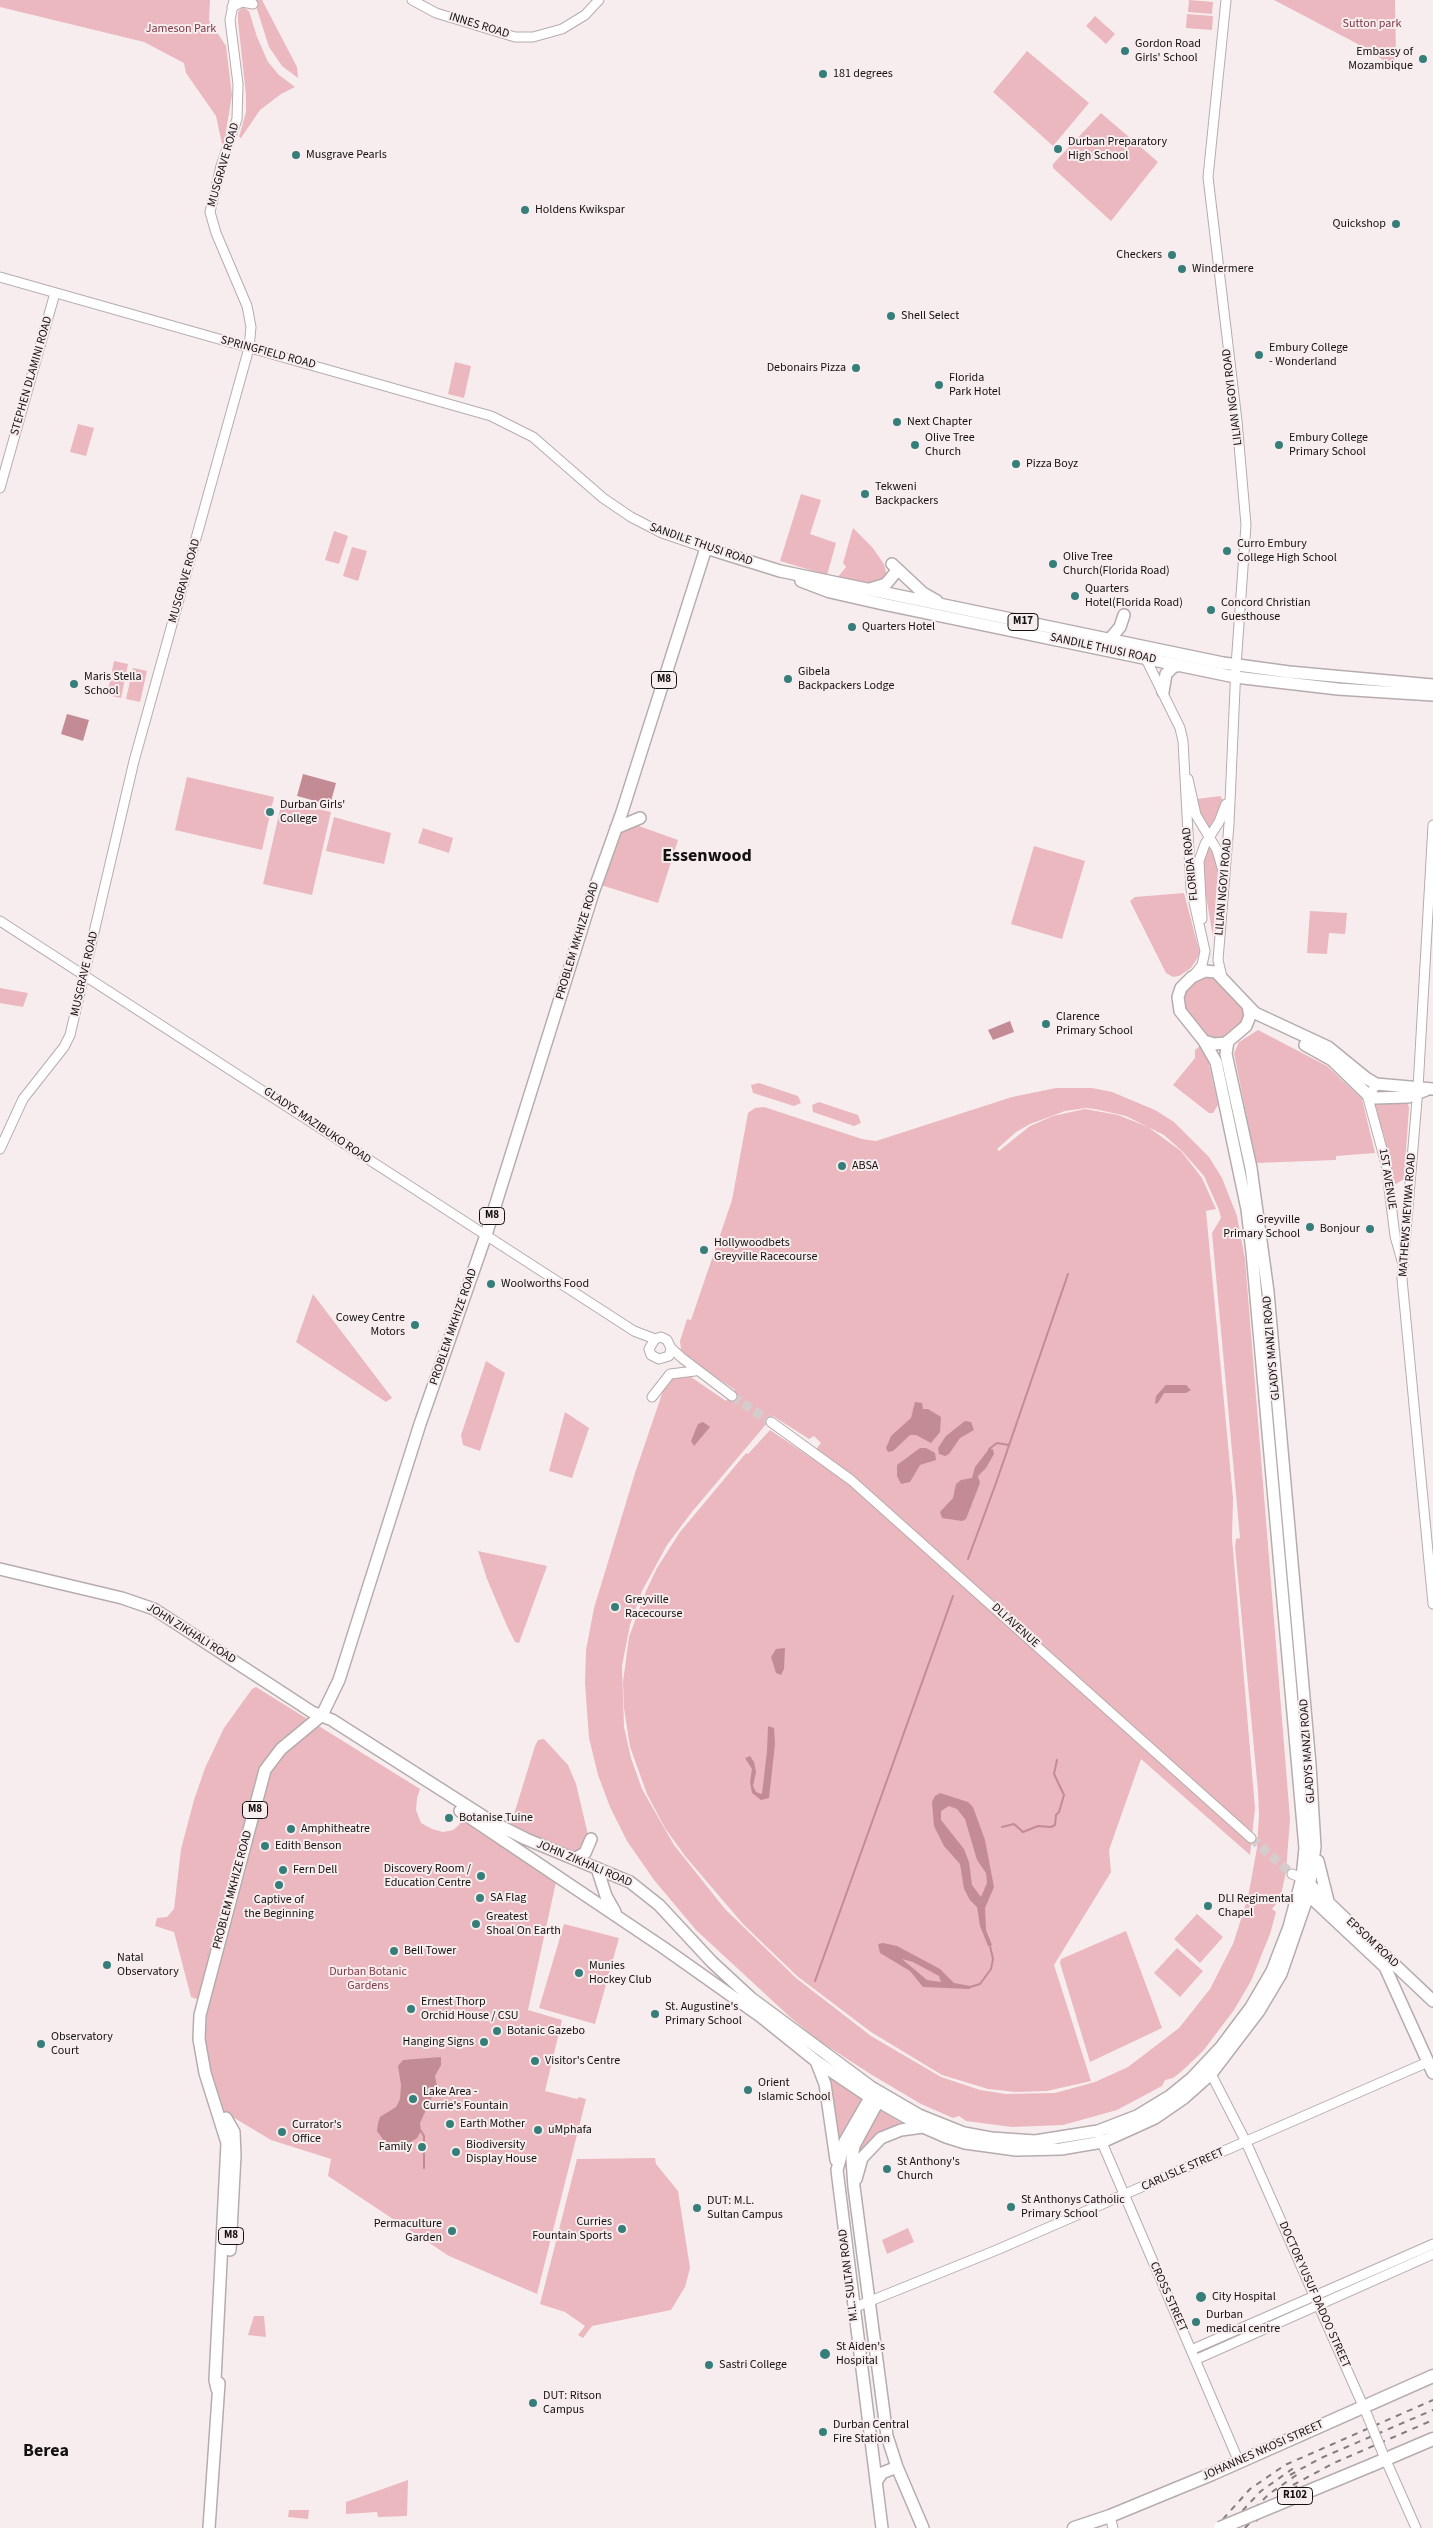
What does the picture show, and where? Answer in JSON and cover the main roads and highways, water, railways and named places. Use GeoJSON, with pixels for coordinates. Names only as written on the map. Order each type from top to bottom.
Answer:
{"type":"FeatureCollection","features":[{"type":"Feature","properties":{"kind":"highway","name":"JOHANNES NKOSI STREET"},"geometry":{"type":"LineString","coordinates":[[1112,2522],[1239,2462],[1366,2412],[1433,2376]]}},
{"type":"Feature","properties":{"kind":"highway","name":"R102"},"geometry":{"type":"LineString","coordinates":[[1220,2528],[1372,2465],[1384,2457],[1433,2439]]}},
{"type":"Feature","properties":{"kind":"highway"},"geometry":{"type":"LineString","coordinates":[[1074,2528],[1112,2522]]}},
{"type":"Feature","properties":{"kind":"main road","name":"SANDILE THUSI ROAD"},"geometry":{"type":"LineString","coordinates":[[706,548],[780,571],[839,594],[1180,665],[1235,671],[1433,685]]}},
{"type":"Feature","properties":{"kind":"main road","name":"PROBLEM MKHIZE ROAD"},"geometry":{"type":"LineString","coordinates":[[218,2110],[201,2053],[200,2015],[265,1770],[281,1749],[304,1732],[314,1713],[339,1680],[420,1424],[486,1235],[593,892],[616,828],[706,548]]}},
{"type":"Feature","properties":{"kind":"main road"},"geometry":{"type":"LineString","coordinates":[[866,590],[886,584],[893,568],[923,593],[955,608]]}},
{"type":"Feature","properties":{"kind":"main road","name":"SANDILE THUSI ROAD"},"geometry":{"type":"LineString","coordinates":[[780,571],[1139,646],[1235,671],[1338,689],[1433,695]]}},
{"type":"Feature","properties":{"kind":"main road"},"geometry":{"type":"LineString","coordinates":[[1109,640],[1120,627],[1124,615]]}},
{"type":"Feature","properties":{"kind":"main road"},"geometry":{"type":"LineString","coordinates":[[1163,692],[1166,674],[1173,667],[1180,665]]}},
{"type":"Feature","properties":{"kind":"main road"},"geometry":{"type":"LineString","coordinates":[[616,828],[640,818]]}},
{"type":"Feature","properties":{"kind":"main road"},"geometry":{"type":"LineString","coordinates":[[1248,1006],[1250,1016],[1246,1026],[1228,1041],[1218,1044],[1204,1041],[1178,1006],[1181,988],[1192,976],[1209,971],[1222,976],[1248,1006],[1263,1017],[1328,1047],[1376,1084],[1423,1091]]}},
{"type":"Feature","properties":{"kind":"main road"},"geometry":{"type":"LineString","coordinates":[[1246,1026],[1260,1025],[1310,1047],[1332,1060],[1368,1095],[1382,1099],[1423,1091]]}},
{"type":"Feature","properties":{"kind":"main road","name":"GLADYS MANZI ROAD"},"geometry":{"type":"LineString","coordinates":[[1204,1041],[1216,1062],[1247,1209],[1283,1607],[1315,1847],[1301,1883]]}},
{"type":"Feature","properties":{"kind":"main road","name":"GLADYS MANZI ROAD"},"geometry":{"type":"LineString","coordinates":[[876,2096],[923,2127],[965,2143],[1016,2150],[1060,2149],[1155,2118],[1184,2098],[1269,1996],[1289,1952],[1301,1883],[1304,1830],[1304,1766],[1296,1606],[1266,1283],[1251,1168],[1226,1054],[1228,1041]]}},
{"type":"Feature","properties":{"kind":"main road","name":"JOHN ZIKHALI ROAD"},"geometry":{"type":"LineString","coordinates":[[0,1569],[122,1598],[154,1609],[314,1713],[617,1916],[760,2016],[816,2061],[876,2096]]}},
{"type":"Feature","properties":{"kind":"main road"},"geometry":{"type":"LineString","coordinates":[[1283,1607],[1296,1606]]}},
{"type":"Feature","properties":{"kind":"main road"},"geometry":{"type":"LineString","coordinates":[[304,1732],[314,1713]]}},
{"type":"Feature","properties":{"kind":"main road","name":"JOHN ZIKHALI ROAD"},"geometry":{"type":"LineString","coordinates":[[314,1713],[492,1822],[526,1840],[630,1882],[650,1896],[702,1951],[751,1998],[876,2096]]}},
{"type":"Feature","properties":{"kind":"main road"},"geometry":{"type":"LineString","coordinates":[[574,1859],[585,1853],[592,1839]]}},
{"type":"Feature","properties":{"kind":"main road"},"geometry":{"type":"LineString","coordinates":[[1315,1847],[1329,1903]]}},
{"type":"Feature","properties":{"kind":"main road"},"geometry":{"type":"LineString","coordinates":[[597,1868],[603,1889],[617,1916]]}},
{"type":"Feature","properties":{"kind":"main road"},"geometry":{"type":"LineString","coordinates":[[603,1889],[613,1874]]}},
{"type":"Feature","properties":{"kind":"main road","name":"EPSOM ROAD"},"geometry":{"type":"LineString","coordinates":[[1301,1883],[1329,1903],[1433,2001]]}},
{"type":"Feature","properties":{"kind":"main road","name":"EPSOM ROAD"},"geometry":{"type":"LineString","coordinates":[[1301,1883],[1380,1960],[1390,1977],[1430,2067]]}},
{"type":"Feature","properties":{"kind":"main road"},"geometry":{"type":"LineString","coordinates":[[690,1966],[702,1951]]}},
{"type":"Feature","properties":{"kind":"main road"},"geometry":{"type":"LineString","coordinates":[[816,2061],[825,2084],[837,2170]]}},
{"type":"Feature","properties":{"kind":"main road","name":"GLADYS MANZI ROAD"},"geometry":{"type":"LineString","coordinates":[[876,2096],[942,2126],[991,2138],[1035,2141],[1100,2136]]}},
{"type":"Feature","properties":{"kind":"main road","name":"M.L. SULTAN ROAD"},"geometry":{"type":"LineString","coordinates":[[876,2096],[845,2141],[837,2170],[882,2528]]}},
{"type":"Feature","properties":{"kind":"main road","name":"M.L. SULTAN ROAD"},"geometry":{"type":"LineString","coordinates":[[876,2096],[854,2146],[852,2159],[854,2187],[868,2303],[894,2462],[923,2528]]}},
{"type":"Feature","properties":{"kind":"main road","name":"M8"},"geometry":{"type":"LineString","coordinates":[[209,2528],[217,2388],[228,2293],[238,2130],[218,2110]]}},
{"type":"Feature","properties":{"kind":"main road","name":"M8"},"geometry":{"type":"LineString","coordinates":[[217,2388],[215,2380],[227,2152],[226,2134],[218,2110]]}},
{"type":"Feature","properties":{"kind":"main road"},"geometry":{"type":"LineString","coordinates":[[854,2187],[862,2158],[873,2144],[890,2133],[923,2127]]}},
{"type":"Feature","properties":{"kind":"main road"},"geometry":{"type":"LineString","coordinates":[[845,2240],[860,2238]]}},
{"type":"Feature","properties":{"kind":"main road"},"geometry":{"type":"LineString","coordinates":[[876,2482],[882,2472],[894,2462]]}},
{"type":"Feature","properties":{"kind":"main road","name":"JOHANNES NKOSI STREET"},"geometry":{"type":"LineString","coordinates":[[1093,2528],[1112,2522]]}},
{"type":"Feature","properties":{"kind":"waterway"},"geometry":{"type":"LineString","coordinates":[[968,1559],[1068,1274]]}},
{"type":"Feature","properties":{"kind":"waterway"},"geometry":{"type":"LineString","coordinates":[[989,1449],[997,1443],[1009,1445]]}},
{"type":"Feature","properties":{"kind":"waterway"},"geometry":{"type":"LineString","coordinates":[[815,1981],[953,1596]]}},
{"type":"Feature","properties":{"kind":"waterway"},"geometry":{"type":"LineString","coordinates":[[1002,1827],[1014,1824],[1023,1832],[1038,1826],[1051,1827],[1055,1825],[1056,1815],[1059,1812],[1064,1795],[1054,1774],[1057,1760]]}},
{"type":"Feature","properties":{"kind":"waterway"},"geometry":{"type":"LineString","coordinates":[[970,1987],[980,1984],[991,1969],[993,1959],[990,1946]]}},
{"type":"Feature","properties":{"kind":"waterway"},"geometry":{"type":"LineString","coordinates":[[421,2131],[424,2136],[424,2168]]}},
{"type":"Feature","properties":{"kind":"tunnel"},"geometry":{"type":"LineString","coordinates":[[732,1396],[771,1422]]}},
{"type":"Feature","properties":{"kind":"tunnel"},"geometry":{"type":"LineString","coordinates":[[1251,1838],[1292,1874]]}},
{"type":"Feature","properties":{"kind":"railway"},"geometry":{"type":"LineString","coordinates":[[1215,2528],[1250,2489],[1285,2465],[1433,2400]]}},
{"type":"Feature","properties":{"kind":"railway"},"geometry":{"type":"LineString","coordinates":[[1290,2475],[1321,2458],[1433,2410]]}},
{"type":"Feature","properties":{"kind":"railway"},"geometry":{"type":"LineString","coordinates":[[1293,2485],[1334,2463],[1433,2420]]}},
{"type":"Feature","properties":{"kind":"railway"},"geometry":{"type":"LineString","coordinates":[[1226,2528],[1261,2491],[1295,2467]]}},
{"type":"Feature","properties":{"kind":"railway"},"geometry":{"type":"LineString","coordinates":[[1246,2517],[1269,2494],[1298,2474]]}},
{"type":"Feature","properties":{"kind":"railway"},"geometry":{"type":"LineString","coordinates":[[1256,2521],[1281,2498],[1300,2484]]}},
{"type":"Feature","properties":{"kind":"railway"},"geometry":{"type":"LineString","coordinates":[[1245,2528],[1259,2513]]}},
{"type":"Feature","properties":{"kind":"place","name":"Gordon Road Girls' School"},"geometry":{"type":"Point","coordinates":[1125,51]}},
{"type":"Feature","properties":{"kind":"place","name":"Embassy of Mozambique"},"geometry":{"type":"Point","coordinates":[1423,59]}},
{"type":"Feature","properties":{"kind":"place","name":"181 degrees"},"geometry":{"type":"Point","coordinates":[823,74]}},
{"type":"Feature","properties":{"kind":"place","name":"Durban Preparatory High School"},"geometry":{"type":"Point","coordinates":[1058,149]}},
{"type":"Feature","properties":{"kind":"place","name":"Musgrave Pearls"},"geometry":{"type":"Point","coordinates":[296,155]}},
{"type":"Feature","properties":{"kind":"place","name":"Holdens Kwikspar"},"geometry":{"type":"Point","coordinates":[525,210]}},
{"type":"Feature","properties":{"kind":"place","name":"Quickshop"},"geometry":{"type":"Point","coordinates":[1396,224]}},
{"type":"Feature","properties":{"kind":"place","name":"Checkers"},"geometry":{"type":"Point","coordinates":[1172,255]}},
{"type":"Feature","properties":{"kind":"place","name":"Windermere"},"geometry":{"type":"Point","coordinates":[1182,269]}},
{"type":"Feature","properties":{"kind":"place","name":"Shell Select"},"geometry":{"type":"Point","coordinates":[891,316]}},
{"type":"Feature","properties":{"kind":"place","name":"Embury College - Wonderland"},"geometry":{"type":"Point","coordinates":[1259,355]}},
{"type":"Feature","properties":{"kind":"place","name":"Debonairs Pizza"},"geometry":{"type":"Point","coordinates":[856,368]}},
{"type":"Feature","properties":{"kind":"place","name":"Florida Park Hotel"},"geometry":{"type":"Point","coordinates":[939,385]}},
{"type":"Feature","properties":{"kind":"place","name":"Next Chapter"},"geometry":{"type":"Point","coordinates":[897,422]}},
{"type":"Feature","properties":{"kind":"place","name":"Olive Tree Church"},"geometry":{"type":"Point","coordinates":[915,445]}},
{"type":"Feature","properties":{"kind":"place","name":"Embury College Primary School"},"geometry":{"type":"Point","coordinates":[1279,445]}},
{"type":"Feature","properties":{"kind":"place","name":"Pizza Boyz"},"geometry":{"type":"Point","coordinates":[1016,464]}},
{"type":"Feature","properties":{"kind":"place","name":"Tekweni Backpackers"},"geometry":{"type":"Point","coordinates":[865,494]}},
{"type":"Feature","properties":{"kind":"place","name":"Curro Embury College High School"},"geometry":{"type":"Point","coordinates":[1227,551]}},
{"type":"Feature","properties":{"kind":"place","name":"Olive Tree Church(Florida Road)"},"geometry":{"type":"Point","coordinates":[1053,564]}},
{"type":"Feature","properties":{"kind":"place","name":"Quarters Hotel(Florida Road)"},"geometry":{"type":"Point","coordinates":[1075,596]}},
{"type":"Feature","properties":{"kind":"place","name":"Concord Christian Guesthouse"},"geometry":{"type":"Point","coordinates":[1211,610]}},
{"type":"Feature","properties":{"kind":"place","name":"Quarters Hotel"},"geometry":{"type":"Point","coordinates":[852,627]}},
{"type":"Feature","properties":{"kind":"place","name":"Gibela Backpackers Lodge"},"geometry":{"type":"Point","coordinates":[788,679]}},
{"type":"Feature","properties":{"kind":"place","name":"Maris Stella School"},"geometry":{"type":"Point","coordinates":[74,684]}},
{"type":"Feature","properties":{"kind":"place","name":"Durban Girls' College"},"geometry":{"type":"Point","coordinates":[270,812]}},
{"type":"Feature","properties":{"kind":"place","name":"Clarence Primary School"},"geometry":{"type":"Point","coordinates":[1046,1024]}},
{"type":"Feature","properties":{"kind":"place","name":"ABSA"},"geometry":{"type":"Point","coordinates":[842,1166]}},
{"type":"Feature","properties":{"kind":"place","name":"Greyville Primary School"},"geometry":{"type":"Point","coordinates":[1310,1227]}},
{"type":"Feature","properties":{"kind":"place","name":"Bonjour"},"geometry":{"type":"Point","coordinates":[1370,1229]}},
{"type":"Feature","properties":{"kind":"place","name":"Hollywoodbets Greyville Racecourse"},"geometry":{"type":"Point","coordinates":[704,1250]}},
{"type":"Feature","properties":{"kind":"place","name":"Woolworths Food"},"geometry":{"type":"Point","coordinates":[491,1284]}},
{"type":"Feature","properties":{"kind":"place","name":"Cowey Centre Motors"},"geometry":{"type":"Point","coordinates":[415,1325]}},
{"type":"Feature","properties":{"kind":"place","name":"Greyville Racecourse"},"geometry":{"type":"Point","coordinates":[615,1607]}},
{"type":"Feature","properties":{"kind":"place","name":"Botanise Tuine"},"geometry":{"type":"Point","coordinates":[449,1818]}},
{"type":"Feature","properties":{"kind":"place","name":"Amphitheatre"},"geometry":{"type":"Point","coordinates":[291,1829]}},
{"type":"Feature","properties":{"kind":"place","name":"Edith Benson"},"geometry":{"type":"Point","coordinates":[265,1846]}},
{"type":"Feature","properties":{"kind":"place","name":"Fern Dell"},"geometry":{"type":"Point","coordinates":[283,1870]}},
{"type":"Feature","properties":{"kind":"place","name":"Discovery Room / Education Centre"},"geometry":{"type":"Point","coordinates":[481,1876]}},
{"type":"Feature","properties":{"kind":"place","name":"Captive of the Beginning"},"geometry":{"type":"Point","coordinates":[279,1885]}},
{"type":"Feature","properties":{"kind":"place","name":"SA Flag"},"geometry":{"type":"Point","coordinates":[480,1898]}},
{"type":"Feature","properties":{"kind":"place","name":"DLI Regimental Chapel"},"geometry":{"type":"Point","coordinates":[1208,1906]}},
{"type":"Feature","properties":{"kind":"place","name":"Greatest Shoal On Earth"},"geometry":{"type":"Point","coordinates":[476,1924]}},
{"type":"Feature","properties":{"kind":"place","name":"Bell Tower"},"geometry":{"type":"Point","coordinates":[394,1951]}},
{"type":"Feature","properties":{"kind":"place","name":"Natal Observatory"},"geometry":{"type":"Point","coordinates":[107,1965]}},
{"type":"Feature","properties":{"kind":"place","name":"Munies Hockey Club"},"geometry":{"type":"Point","coordinates":[579,1973]}},
{"type":"Feature","properties":{"kind":"place","name":"Ernest Thorp Orchid House / CSU"},"geometry":{"type":"Point","coordinates":[411,2009]}},
{"type":"Feature","properties":{"kind":"place","name":"St. Augustine's Primary School"},"geometry":{"type":"Point","coordinates":[655,2014]}},
{"type":"Feature","properties":{"kind":"place","name":"Botanic Gazebo"},"geometry":{"type":"Point","coordinates":[497,2031]}},
{"type":"Feature","properties":{"kind":"place","name":"Hanging Signs"},"geometry":{"type":"Point","coordinates":[484,2042]}},
{"type":"Feature","properties":{"kind":"place","name":"Observatory Court"},"geometry":{"type":"Point","coordinates":[41,2044]}},
{"type":"Feature","properties":{"kind":"place","name":"Visitor's Centre"},"geometry":{"type":"Point","coordinates":[535,2061]}},
{"type":"Feature","properties":{"kind":"place","name":"Orient Islamic School"},"geometry":{"type":"Point","coordinates":[748,2090]}},
{"type":"Feature","properties":{"kind":"place","name":"Lake Area - Currie's Fountain"},"geometry":{"type":"Point","coordinates":[413,2099]}},
{"type":"Feature","properties":{"kind":"place","name":"Earth Mother"},"geometry":{"type":"Point","coordinates":[450,2124]}},
{"type":"Feature","properties":{"kind":"place","name":"uMphafa"},"geometry":{"type":"Point","coordinates":[538,2130]}},
{"type":"Feature","properties":{"kind":"place","name":"Currator's Office"},"geometry":{"type":"Point","coordinates":[282,2132]}},
{"type":"Feature","properties":{"kind":"place","name":"Family"},"geometry":{"type":"Point","coordinates":[422,2147]}},
{"type":"Feature","properties":{"kind":"place","name":"Biodiversity Display House"},"geometry":{"type":"Point","coordinates":[456,2152]}},
{"type":"Feature","properties":{"kind":"place","name":"St Anthony's Church"},"geometry":{"type":"Point","coordinates":[887,2169]}},
{"type":"Feature","properties":{"kind":"place","name":"St Anthonys Catholic Primary School"},"geometry":{"type":"Point","coordinates":[1011,2207]}},
{"type":"Feature","properties":{"kind":"place","name":"DUT: M.L. Sultan Campus"},"geometry":{"type":"Point","coordinates":[697,2208]}},
{"type":"Feature","properties":{"kind":"place","name":"Curries Fountain Sports"},"geometry":{"type":"Point","coordinates":[622,2229]}},
{"type":"Feature","properties":{"kind":"place","name":"Permaculture Garden"},"geometry":{"type":"Point","coordinates":[452,2231]}},
{"type":"Feature","properties":{"kind":"place","name":"City Hospital"},"geometry":{"type":"Point","coordinates":[1201,2297]}},
{"type":"Feature","properties":{"kind":"place","name":"Durban medical centre"},"geometry":{"type":"Point","coordinates":[1196,2322]}},
{"type":"Feature","properties":{"kind":"place","name":"St Aiden's Hospital"},"geometry":{"type":"Point","coordinates":[825,2354]}},
{"type":"Feature","properties":{"kind":"place","name":"Sastri College"},"geometry":{"type":"Point","coordinates":[709,2365]}},
{"type":"Feature","properties":{"kind":"place","name":"DUT: Ritson Campus"},"geometry":{"type":"Point","coordinates":[533,2403]}},
{"type":"Feature","properties":{"kind":"place","name":"Durban Central Fire Station"},"geometry":{"type":"Point","coordinates":[823,2432]}},
{"type":"Feature","properties":{"kind":"district","name":"Essenwood"},"geometry":{"type":"Point","coordinates":[707,857]}},
{"type":"Feature","properties":{"kind":"district","name":"Berea"},"geometry":{"type":"Point","coordinates":[46,2452]}},
{"type":"Feature","properties":{"kind":"park label","name":"Sutton park"},"geometry":{"type":"Point","coordinates":[1372,24]}},
{"type":"Feature","properties":{"kind":"park label","name":"Jameson Park"},"geometry":{"type":"Point","coordinates":[181,29]}},
{"type":"Feature","properties":{"kind":"park label","name":"Durban Botanic Gardens"},"geometry":{"type":"Point","coordinates":[368,1979]}}]}
